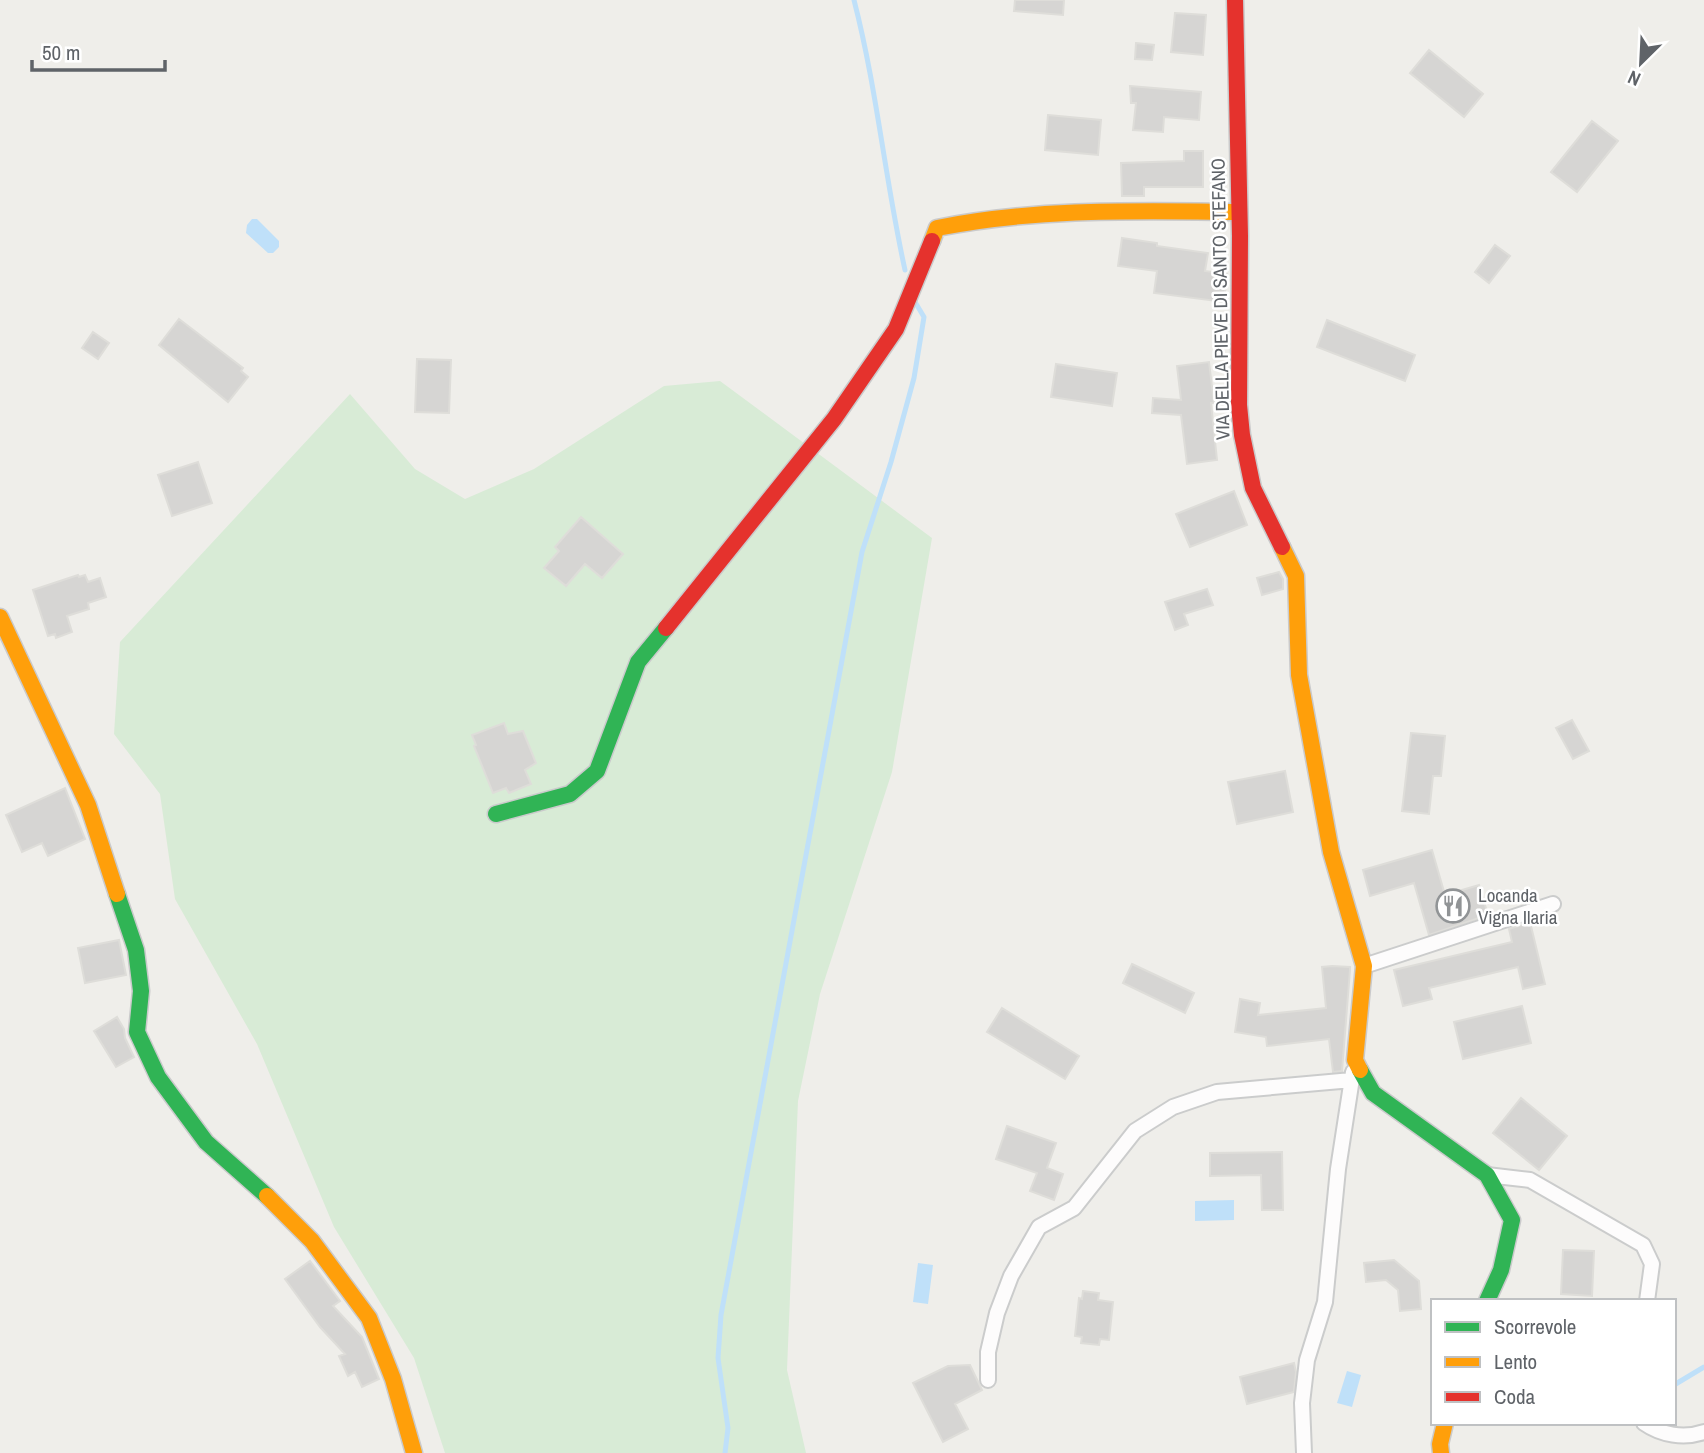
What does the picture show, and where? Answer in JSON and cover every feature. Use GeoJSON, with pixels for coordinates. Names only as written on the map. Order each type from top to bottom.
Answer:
{"type":"FeatureCollection","features":[{"type":"Feature","properties":{"kind":"street","name":"VIA DELLA PIEVE DI SANTO STEFANO"},"geometry":{"type":"LineString","coordinates":[[1235,0],[1241,435],[1253,488],[1297,576],[1299,675],[1331,852],[1364,967],[1355,1060]]}},
{"type":"Feature","properties":{"kind":"street"},"geometry":{"type":"LineString","coordinates":[[496,814],[569,794],[597,771],[638,662],[834,419],[896,329],[937,228],[975,219],[1070,212],[1238,212]]}},
{"type":"Feature","properties":{"kind":"street"},"geometry":{"type":"LineString","coordinates":[[0,617],[89,805],[136,950],[141,991],[137,1032],[158,1077],[206,1142],[264,1193],[312,1241],[369,1318],[393,1379],[414,1453]]}},
{"type":"Feature","properties":{"kind":"street"},"geometry":{"type":"LineString","coordinates":[[1364,967],[1553,904]]}},
{"type":"Feature","properties":{"kind":"street"},"geometry":{"type":"LineString","coordinates":[[1304,1453],[1302,1403],[1307,1360],[1325,1302],[1338,1169],[1355,1060]]}},
{"type":"Feature","properties":{"kind":"street"},"geometry":{"type":"LineString","coordinates":[[1355,1060],[1373,1093],[1488,1175],[1512,1220],[1501,1270],[1488,1299]]}},
{"type":"Feature","properties":{"kind":"street"},"geometry":{"type":"LineString","coordinates":[[988,1380],[988,1352],[997,1313],[1011,1276],[1039,1227],[1074,1208],[1135,1131],[1172,1107],[1217,1092],[1352,1080]]}},
{"type":"Feature","properties":{"kind":"street"},"geometry":{"type":"LineString","coordinates":[[1488,1175],[1530,1180],[1643,1245],[1652,1264],[1647,1299]]}},
{"type":"Feature","properties":{"kind":"street"},"geometry":{"type":"LineString","coordinates":[[1441,1453],[1440,1444],[1445,1425]]}},
{"type":"Feature","properties":{"kind":"street"},"geometry":{"type":"LineString","coordinates":[[1648,1425],[1672,1436],[1692,1437],[1704,1432]]}},
{"type":"Feature","properties":{"kind":"green space"},"geometry":{"type":"Polygon","coordinates":[[[720,381],[932,538],[892,772],[820,994],[798,1101],[787,1370],[806,1453],[445,1453],[414,1358],[334,1227],[257,1044],[175,899],[160,794],[114,734],[120,642],[350,394],[415,469],[465,499],[534,469],[664,386],[720,381]]]}},
{"type":"Feature","properties":{"kind":"water"},"geometry":{"type":"Polygon","coordinates":[[[252,219],[257,219],[279,241],[279,247],[273,253],[268,253],[246,233],[247,225],[252,219]]]}},
{"type":"Feature","properties":{"kind":"water"},"geometry":{"type":"Polygon","coordinates":[[[1234,1200],[1234,1220],[1195,1221],[1195,1201],[1234,1200]]]}},
{"type":"Feature","properties":{"kind":"water"},"geometry":{"type":"Polygon","coordinates":[[[918,1263],[933,1265],[928,1304],[913,1302],[918,1263]]]}},
{"type":"Feature","properties":{"kind":"water"},"geometry":{"type":"Polygon","coordinates":[[[1347,1371],[1361,1375],[1352,1407],[1337,1403],[1347,1371]]]}},
{"type":"Feature","properties":{"kind":"building"},"geometry":{"type":"Polygon","coordinates":[[[1015,0],[1064,0],[1063,15],[1014,11],[1015,0]]]}},
{"type":"Feature","properties":{"kind":"building"},"geometry":{"type":"Polygon","coordinates":[[[1175,13],[1206,15],[1203,55],[1171,52],[1175,13]]]}},
{"type":"Feature","properties":{"kind":"building"},"geometry":{"type":"Polygon","coordinates":[[[1136,43],[1154,45],[1152,60],[1135,59],[1136,43]]]}},
{"type":"Feature","properties":{"kind":"building"},"geometry":{"type":"Polygon","coordinates":[[[1429,50],[1483,94],[1464,117],[1410,73],[1429,50]]]}},
{"type":"Feature","properties":{"kind":"building"},"geometry":{"type":"Polygon","coordinates":[[[1130,86],[1201,92],[1199,120],[1164,117],[1163,132],[1133,130],[1136,103],[1131,103],[1130,86]]]}},
{"type":"Feature","properties":{"kind":"building"},"geometry":{"type":"Polygon","coordinates":[[[1048,115],[1101,120],[1098,155],[1045,150],[1048,115]]]}},
{"type":"Feature","properties":{"kind":"building"},"geometry":{"type":"Polygon","coordinates":[[[1592,121],[1618,141],[1577,192],[1551,172],[1592,121]]]}},
{"type":"Feature","properties":{"kind":"building"},"geometry":{"type":"Polygon","coordinates":[[[1184,151],[1203,151],[1203,187],[1144,187],[1144,196],[1122,196],[1121,163],[1184,161],[1184,151]]]}},
{"type":"Feature","properties":{"kind":"building"},"geometry":{"type":"Polygon","coordinates":[[[1122,238],[1208,253],[1205,271],[1227,274],[1224,302],[1154,293],[1157,271],[1118,266],[1122,238]]]}},
{"type":"Feature","properties":{"kind":"building"},"geometry":{"type":"Polygon","coordinates":[[[1495,245],[1510,256],[1489,283],[1475,272],[1495,245]]]}},
{"type":"Feature","properties":{"kind":"building"},"geometry":{"type":"Polygon","coordinates":[[[179,319],[243,368],[241,371],[248,377],[228,402],[159,345],[179,319]]]}},
{"type":"Feature","properties":{"kind":"building"},"geometry":{"type":"Polygon","coordinates":[[[1327,320],[1415,355],[1405,381],[1317,347],[1327,320]]]}},
{"type":"Feature","properties":{"kind":"building"},"geometry":{"type":"Polygon","coordinates":[[[93,332],[109,343],[98,359],[82,348],[93,332]]]}},
{"type":"Feature","properties":{"kind":"building"},"geometry":{"type":"Polygon","coordinates":[[[417,359],[451,360],[449,413],[415,412],[417,359]]]}},
{"type":"Feature","properties":{"kind":"building"},"geometry":{"type":"Polygon","coordinates":[[[1209,362],[1217,460],[1187,464],[1181,415],[1152,413],[1153,398],[1181,400],[1177,366],[1209,362]]]}},
{"type":"Feature","properties":{"kind":"building"},"geometry":{"type":"Polygon","coordinates":[[[1056,364],[1117,373],[1112,406],[1051,397],[1056,364]]]}},
{"type":"Feature","properties":{"kind":"building"},"geometry":{"type":"Polygon","coordinates":[[[198,462],[212,503],[172,516],[158,475],[198,462]]]}},
{"type":"Feature","properties":{"kind":"building"},"geometry":{"type":"Polygon","coordinates":[[[1234,491],[1247,525],[1190,547],[1176,514],[1234,491]]]}},
{"type":"Feature","properties":{"kind":"building"},"geometry":{"type":"Polygon","coordinates":[[[581,517],[623,554],[602,578],[585,564],[566,586],[544,568],[559,551],[555,547],[581,517]]]}},
{"type":"Feature","properties":{"kind":"building"},"geometry":{"type":"Polygon","coordinates":[[[1279,572],[1283,579],[1283,589],[1262,595],[1257,578],[1279,572]]]}},
{"type":"Feature","properties":{"kind":"building"},"geometry":{"type":"Polygon","coordinates":[[[85,575],[88,582],[100,578],[106,597],[88,603],[89,609],[67,616],[72,632],[56,638],[55,634],[48,636],[33,590],[85,575]]]}},
{"type":"Feature","properties":{"kind":"building"},"geometry":{"type":"Polygon","coordinates":[[[1207,589],[1213,605],[1184,614],[1188,625],[1175,630],[1165,602],[1207,589]]]}},
{"type":"Feature","properties":{"kind":"building"},"geometry":{"type":"Polygon","coordinates":[[[1572,720],[1589,751],[1573,759],[1556,728],[1572,720]]]}},
{"type":"Feature","properties":{"kind":"building"},"geometry":{"type":"Polygon","coordinates":[[[504,723],[508,734],[523,731],[536,763],[525,770],[531,784],[509,793],[506,788],[493,793],[472,735],[504,723]]]}},
{"type":"Feature","properties":{"kind":"building"},"geometry":{"type":"Polygon","coordinates":[[[1411,733],[1445,736],[1441,776],[1433,776],[1429,814],[1402,811],[1411,733]]]}},
{"type":"Feature","properties":{"kind":"building"},"geometry":{"type":"Polygon","coordinates":[[[1285,771],[1293,812],[1237,824],[1228,782],[1285,771]]]}},
{"type":"Feature","properties":{"kind":"building"},"geometry":{"type":"Polygon","coordinates":[[[65,788],[85,839],[48,856],[42,843],[22,852],[6,815],[65,788]]]}},
{"type":"Feature","properties":{"kind":"building"},"geometry":{"type":"Polygon","coordinates":[[[1432,850],[1445,895],[1479,885],[1488,915],[1429,935],[1414,883],[1370,896],[1363,870],[1432,850]]]}},
{"type":"Feature","properties":{"kind":"building"},"geometry":{"type":"Polygon","coordinates":[[[1530,922],[1545,984],[1523,989],[1518,967],[1429,988],[1432,999],[1403,1006],[1394,970],[1512,942],[1509,929],[1530,922]]]}},
{"type":"Feature","properties":{"kind":"building"},"geometry":{"type":"Polygon","coordinates":[[[119,940],[126,975],[85,983],[78,948],[119,940]]]}},
{"type":"Feature","properties":{"kind":"building"},"geometry":{"type":"Polygon","coordinates":[[[1132,964],[1194,993],[1185,1013],[1123,983],[1132,964]]]}},
{"type":"Feature","properties":{"kind":"building"},"geometry":{"type":"Polygon","coordinates":[[[1322,967],[1350,967],[1342,1071],[1333,1072],[1329,1039],[1267,1046],[1266,1037],[1235,1032],[1240,999],[1260,1003],[1258,1015],[1326,1008],[1322,967]]]}},
{"type":"Feature","properties":{"kind":"building"},"geometry":{"type":"Polygon","coordinates":[[[1522,1006],[1531,1043],[1463,1059],[1454,1022],[1522,1006]]]}},
{"type":"Feature","properties":{"kind":"building"},"geometry":{"type":"Polygon","coordinates":[[[1002,1008],[1079,1056],[1065,1079],[987,1032],[1002,1008]]]}},
{"type":"Feature","properties":{"kind":"building"},"geometry":{"type":"Polygon","coordinates":[[[117,1017],[134,1057],[116,1067],[94,1031],[117,1017]]]}},
{"type":"Feature","properties":{"kind":"building"},"geometry":{"type":"Polygon","coordinates":[[[1521,1098],[1567,1136],[1539,1170],[1493,1133],[1521,1098]]]}},
{"type":"Feature","properties":{"kind":"building"},"geometry":{"type":"Polygon","coordinates":[[[1007,1126],[1056,1143],[1047,1168],[1063,1174],[1054,1200],[1030,1191],[1037,1173],[996,1159],[1007,1126]]]}},
{"type":"Feature","properties":{"kind":"building"},"geometry":{"type":"Polygon","coordinates":[[[1282,1152],[1283,1210],[1262,1210],[1261,1175],[1210,1176],[1210,1153],[1282,1152]]]}},
{"type":"Feature","properties":{"kind":"building"},"geometry":{"type":"Polygon","coordinates":[[[1563,1250],[1594,1251],[1592,1296],[1561,1294],[1563,1250]]]}},
{"type":"Feature","properties":{"kind":"building"},"geometry":{"type":"Polygon","coordinates":[[[1394,1260],[1419,1281],[1421,1309],[1400,1311],[1398,1290],[1386,1280],[1366,1282],[1364,1263],[1394,1260]]]}},
{"type":"Feature","properties":{"kind":"building"},"geometry":{"type":"Polygon","coordinates":[[[310,1261],[340,1301],[333,1306],[362,1337],[379,1379],[362,1387],[355,1372],[348,1376],[339,1356],[345,1354],[320,1327],[285,1279],[310,1261]]]}},
{"type":"Feature","properties":{"kind":"building"},"geometry":{"type":"Polygon","coordinates":[[[1083,1291],[1099,1293],[1098,1300],[1113,1302],[1109,1340],[1100,1339],[1099,1345],[1081,1343],[1082,1337],[1075,1336],[1079,1298],[1082,1299],[1083,1291]]]}},
{"type":"Feature","properties":{"kind":"building"},"geometry":{"type":"Polygon","coordinates":[[[1294,1363],[1294,1392],[1247,1404],[1240,1377],[1294,1363]]]}},
{"type":"Feature","properties":{"kind":"building"},"geometry":{"type":"Polygon","coordinates":[[[970,1365],[982,1390],[955,1404],[968,1429],[943,1442],[913,1383],[948,1366],[970,1365]]]}},
{"type":"Feature","properties":{"kind":"waterway"},"geometry":{"type":"LineString","coordinates":[[854,0],[869,67],[905,270]]}},
{"type":"Feature","properties":{"kind":"waterway"},"geometry":{"type":"LineString","coordinates":[[725,1453],[728,1428],[718,1358],[721,1315],[862,552],[914,378],[924,317],[915,302]]}},
{"type":"Feature","properties":{"kind":"waterway"},"geometry":{"type":"LineString","coordinates":[[1676,1384],[1704,1367]]}},
{"type":"Feature","properties":{"kind":"traffic: fast"},"geometry":{"type":"LineString","coordinates":[[496,814],[570,794],[597,771],[638,662],[666,628]]}},
{"type":"Feature","properties":{"kind":"traffic: fast"},"geometry":{"type":"LineString","coordinates":[[117,894],[136,950],[141,991],[137,1032],[158,1077],[206,1142],[267,1196]]}},
{"type":"Feature","properties":{"kind":"traffic: fast"},"geometry":{"type":"LineString","coordinates":[[1360,1070],[1373,1093],[1487,1175],[1512,1220],[1501,1270],[1488,1299]]}},
{"type":"Feature","properties":{"kind":"traffic: slow"},"geometry":{"type":"LineString","coordinates":[[932,241],[937,228],[1012,217],[1087,212],[1238,212]]}},
{"type":"Feature","properties":{"kind":"traffic: slow"},"geometry":{"type":"LineString","coordinates":[[1282,547],[1296,576],[1299,675],[1331,852],[1364,966],[1355,1060],[1360,1070]]}},
{"type":"Feature","properties":{"kind":"traffic: slow"},"geometry":{"type":"LineString","coordinates":[[0,617],[88,805],[117,894]]}},
{"type":"Feature","properties":{"kind":"traffic: slow"},"geometry":{"type":"LineString","coordinates":[[267,1196],[312,1241],[369,1318],[393,1379],[414,1453]]}},
{"type":"Feature","properties":{"kind":"traffic: slow"},"geometry":{"type":"LineString","coordinates":[[1441,1453],[1440,1444],[1445,1425]]}},
{"type":"Feature","properties":{"kind":"traffic: jam"},"geometry":{"type":"LineString","coordinates":[[1235,0],[1240,236],[1239,405],[1253,488],[1282,547]]}},
{"type":"Feature","properties":{"kind":"traffic: jam"},"geometry":{"type":"LineString","coordinates":[[666,628],[834,419],[896,329],[932,241]]}},
{"type":"Feature","properties":{"kind":"place","name":"Locanda Vigna Ilaria"},"geometry":{"type":"Point","coordinates":[1453,906]}}]}
